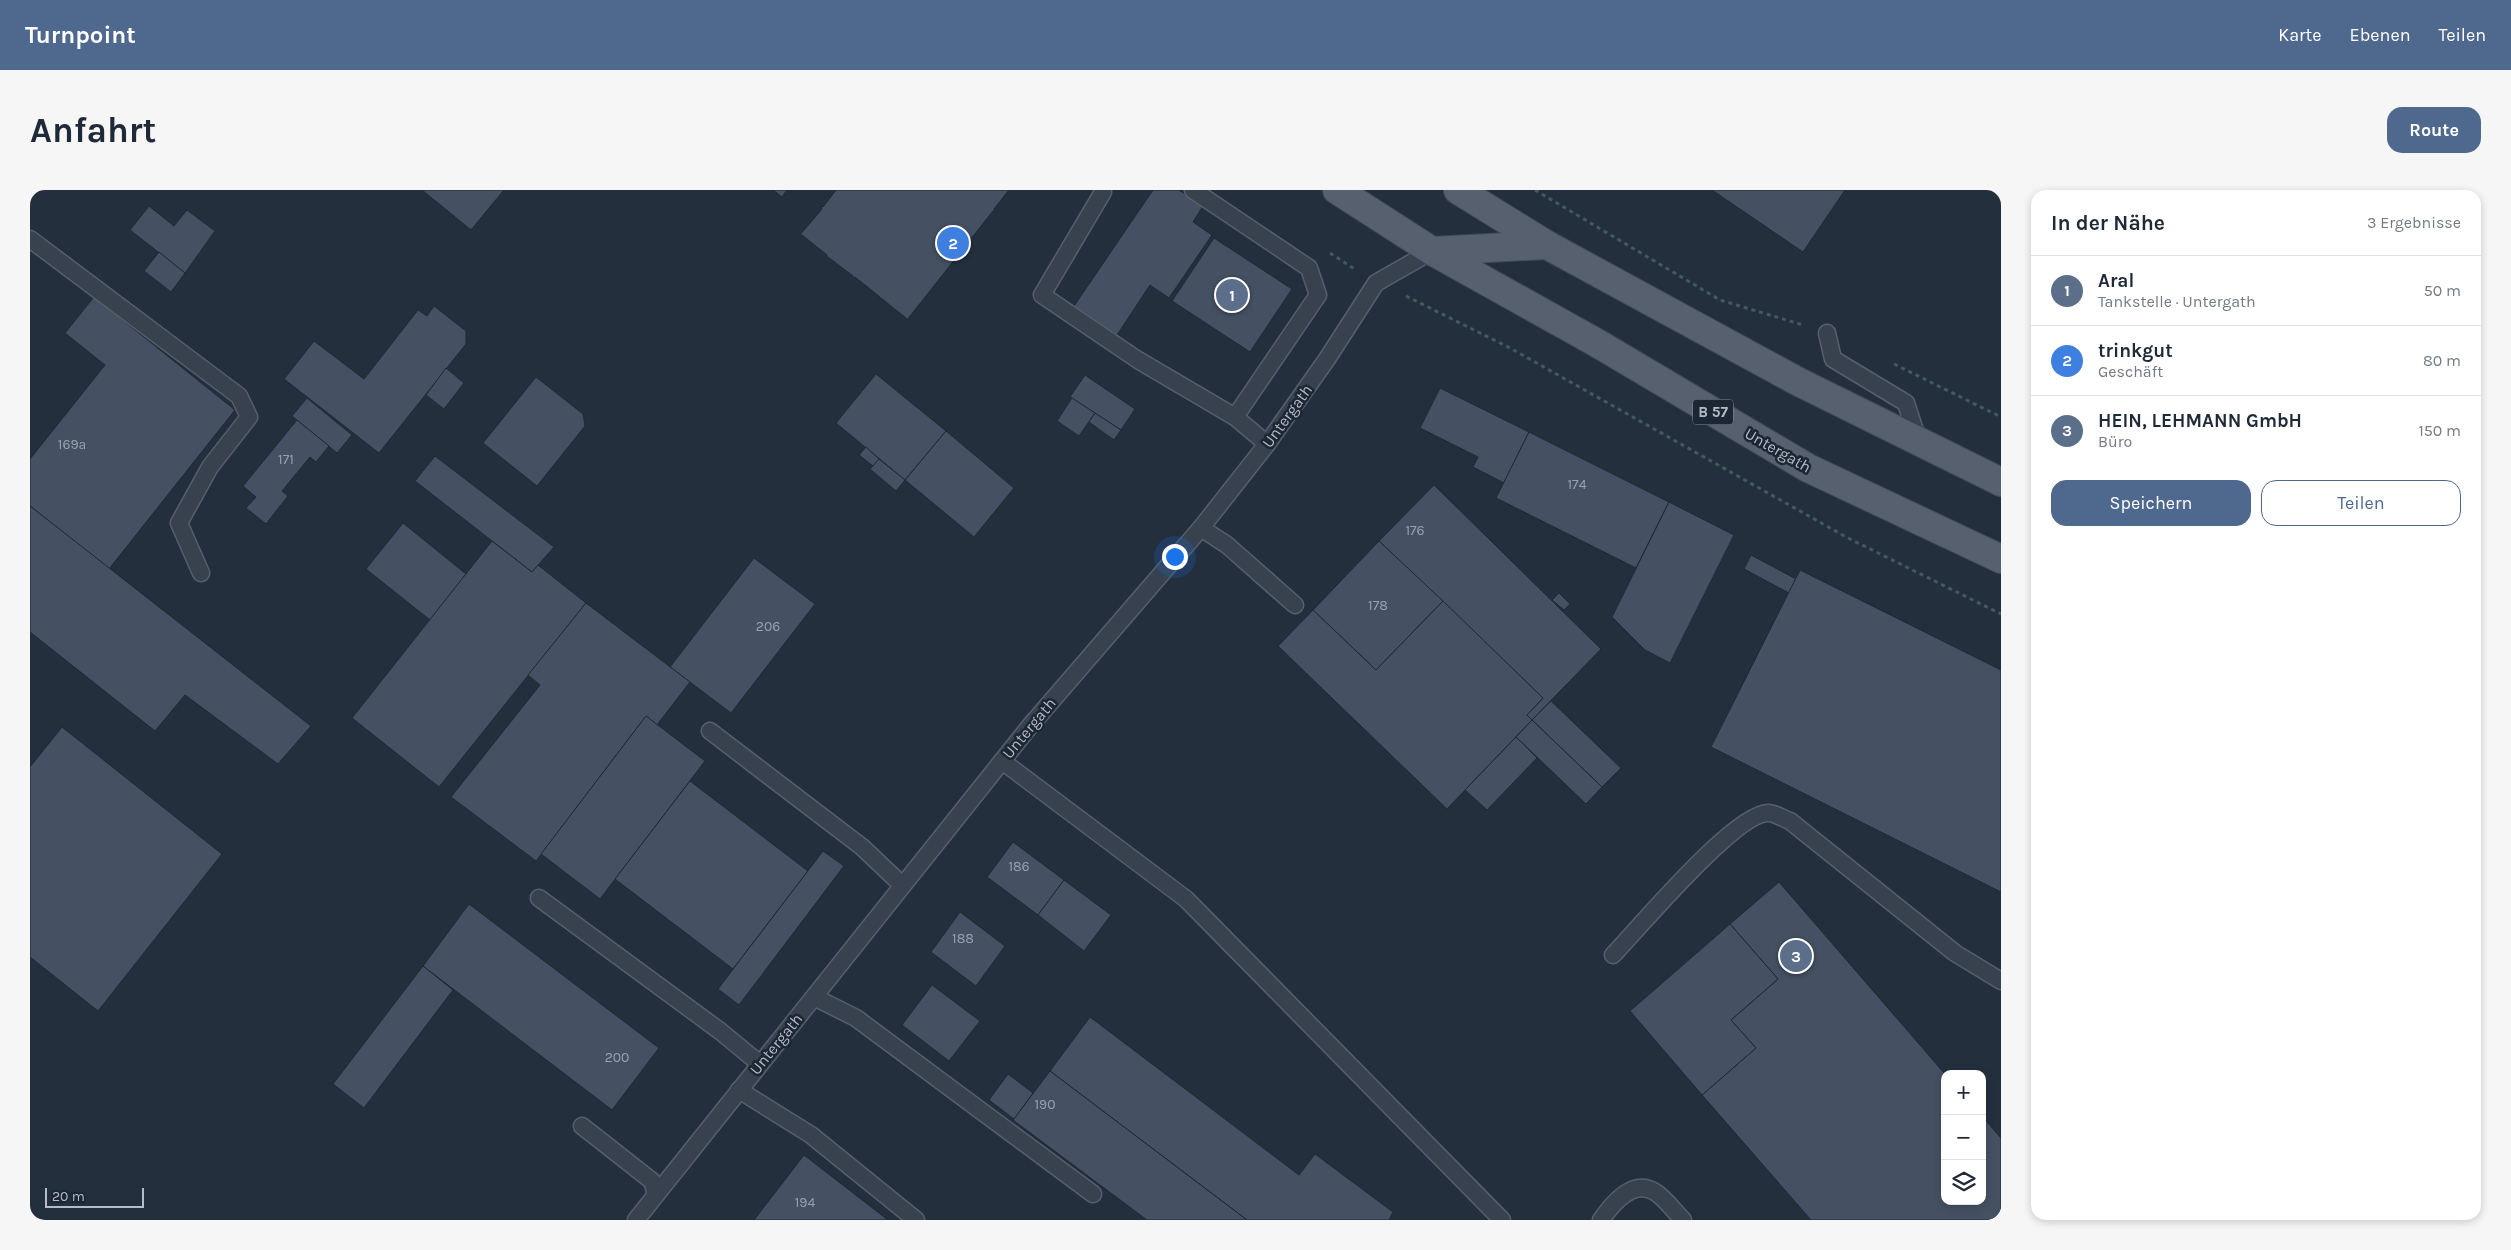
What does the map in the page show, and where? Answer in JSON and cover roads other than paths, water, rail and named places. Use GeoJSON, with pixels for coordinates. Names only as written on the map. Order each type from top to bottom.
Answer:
{"type":"FeatureCollection","features":[{"type":"Feature","properties":{"kind":"main road","name":"Untergath"},"geometry":{"type":"LineString","coordinates":[[1337,190],[1432,251],[1597,343],[1808,468],[2001,559]]}},
{"type":"Feature","properties":{"kind":"main road"},"geometry":{"type":"LineString","coordinates":[[1458,190],[1547,245],[1797,381],[2001,482]]}},
{"type":"Feature","properties":{"kind":"main road","name":"Untergath"},"geometry":{"type":"LineString","coordinates":[[1432,251],[1547,245]]}},
{"type":"Feature","properties":{"kind":"lane"},"geometry":{"type":"LineString","coordinates":[[1193,190],[1309,268],[1318,295],[1235,417]]}},
{"type":"Feature","properties":{"kind":"lane"},"geometry":{"type":"LineString","coordinates":[[1103,191],[1042,295],[1138,360],[1235,417],[1267,444]]}},
{"type":"Feature","properties":{"kind":"lane"},"geometry":{"type":"LineString","coordinates":[[30,239],[239,396],[249,417],[210,467],[179,523],[201,573]]}},
{"type":"Feature","properties":{"kind":"lane","name":"Untergath"},"geometry":{"type":"LineString","coordinates":[[636,1220],[1002,761],[1201,528],[1267,444],[1328,359],[1376,283],[1432,251]]}},
{"type":"Feature","properties":{"kind":"lane"},"geometry":{"type":"LineString","coordinates":[[1828,333],[1833,359],[1906,403],[1918,440]]}},
{"type":"Feature","properties":{"kind":"lane"},"geometry":{"type":"LineString","coordinates":[[1201,528],[1227,545],[1295,605]]}},
{"type":"Feature","properties":{"kind":"lane"},"geometry":{"type":"LineString","coordinates":[[710,731],[862,847],[902,886]]}},
{"type":"Feature","properties":{"kind":"lane"},"geometry":{"type":"LineString","coordinates":[[1002,761],[1186,899],[1502,1220]]}},
{"type":"Feature","properties":{"kind":"lane"},"geometry":{"type":"LineString","coordinates":[[1613,955],[1719,843],[1749,819],[1768,813],[1790,821],[1955,953],[2001,981]]}},
{"type":"Feature","properties":{"kind":"lane"},"geometry":{"type":"LineString","coordinates":[[539,898],[720,1031],[760,1064]]}},
{"type":"Feature","properties":{"kind":"lane"},"geometry":{"type":"LineString","coordinates":[[814,997],[856,1018],[1093,1194]]}},
{"type":"Feature","properties":{"kind":"lane"},"geometry":{"type":"LineString","coordinates":[[739,1090],[811,1135],[916,1220]]}},
{"type":"Feature","properties":{"kind":"lane"},"geometry":{"type":"LineString","coordinates":[[582,1126],[652,1181],[656,1194]]}},
{"type":"Feature","properties":{"kind":"lane"},"geometry":{"type":"LineString","coordinates":[[1601,1220],[1619,1199],[1634,1189],[1646,1188],[1656,1192],[1683,1220]]}},
{"type":"Feature","properties":{"kind":"place","name":"trinkgut"},"geometry":{"type":"Point","coordinates":[953,243]}},
{"type":"Feature","properties":{"kind":"place","name":"Aral"},"geometry":{"type":"Point","coordinates":[1232,295]}},
{"type":"Feature","properties":{"kind":"place","name":"HEIN, LEHMANN GmbH"},"geometry":{"type":"Point","coordinates":[1796,956]}}]}
